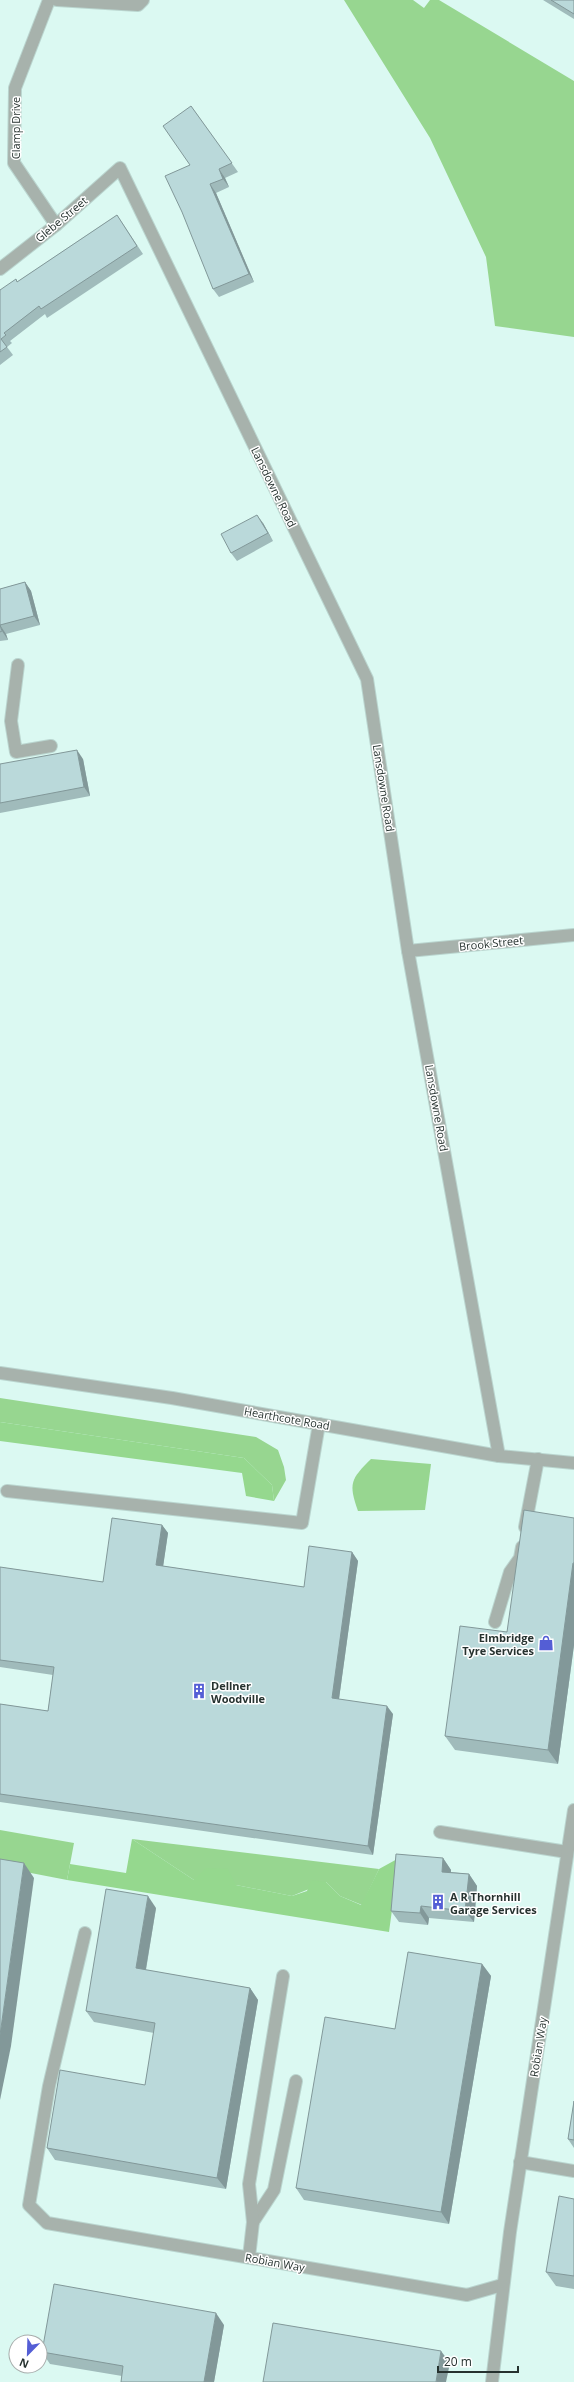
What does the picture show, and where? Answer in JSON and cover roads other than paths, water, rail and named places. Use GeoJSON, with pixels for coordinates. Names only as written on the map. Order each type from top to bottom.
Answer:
{"type":"FeatureCollection","features":[{"type":"Feature","properties":{"kind":"street","name":"Clamp Drive"},"geometry":{"type":"LineString","coordinates":[[49,0],[15,88],[14,162],[56,225]]}},
{"type":"Feature","properties":{"kind":"street"},"geometry":{"type":"LineString","coordinates":[[57,0],[138,5],[143,0]]}},
{"type":"Feature","properties":{"kind":"street","name":"Glebe Street"},"geometry":{"type":"LineString","coordinates":[[0,268],[56,225],[120,168]]}},
{"type":"Feature","properties":{"kind":"street","name":"Lansdowne Road"},"geometry":{"type":"LineString","coordinates":[[120,168],[367,679],[408,951],[499,1456]]}},
{"type":"Feature","properties":{"kind":"street"},"geometry":{"type":"LineString","coordinates":[[18,666],[5,722],[16,752],[51,746]]}},
{"type":"Feature","properties":{"kind":"street","name":"Brook Street"},"geometry":{"type":"LineString","coordinates":[[408,951],[574,935]]}},
{"type":"Feature","properties":{"kind":"street","name":"Hearthcote Road"},"geometry":{"type":"LineString","coordinates":[[0,1373],[172,1398],[499,1456],[574,1463]]}},
{"type":"Feature","properties":{"kind":"street"},"geometry":{"type":"LineString","coordinates":[[7,1491],[302,1523],[319,1424]]}},
{"type":"Feature","properties":{"kind":"street"},"geometry":{"type":"LineString","coordinates":[[495,1622],[510,1572],[520,1558],[538,1459]]}},
{"type":"Feature","properties":{"kind":"street","name":"Robian Way"},"geometry":{"type":"LineString","coordinates":[[492,2382],[502,2285],[574,1810]]}},
{"type":"Feature","properties":{"kind":"street"},"geometry":{"type":"LineString","coordinates":[[440,1832],[568,1852]]}},
{"type":"Feature","properties":{"kind":"street","name":"Robian Way"},"geometry":{"type":"LineString","coordinates":[[85,1933],[49,2086],[28,2205],[47,2223],[467,2295],[502,2285]]}},
{"type":"Feature","properties":{"kind":"street"},"geometry":{"type":"LineString","coordinates":[[249,2257],[253,2222],[249,2184],[282,1976]]}},
{"type":"Feature","properties":{"kind":"street"},"geometry":{"type":"LineString","coordinates":[[253,2222],[274,2190],[296,2081]]}},
{"type":"Feature","properties":{"kind":"street"},"geometry":{"type":"LineString","coordinates":[[520,2162],[574,2171]]}},
{"type":"Feature","properties":{"kind":"place","name":"Elmbridge Tyre Services"},"geometry":{"type":"Point","coordinates":[546,1643]}},
{"type":"Feature","properties":{"kind":"place","name":"Dellner Woodville"},"geometry":{"type":"Point","coordinates":[199,1691]}},
{"type":"Feature","properties":{"kind":"place","name":"A R Thornhill Garage Services"},"geometry":{"type":"Point","coordinates":[438,1902]}}]}
